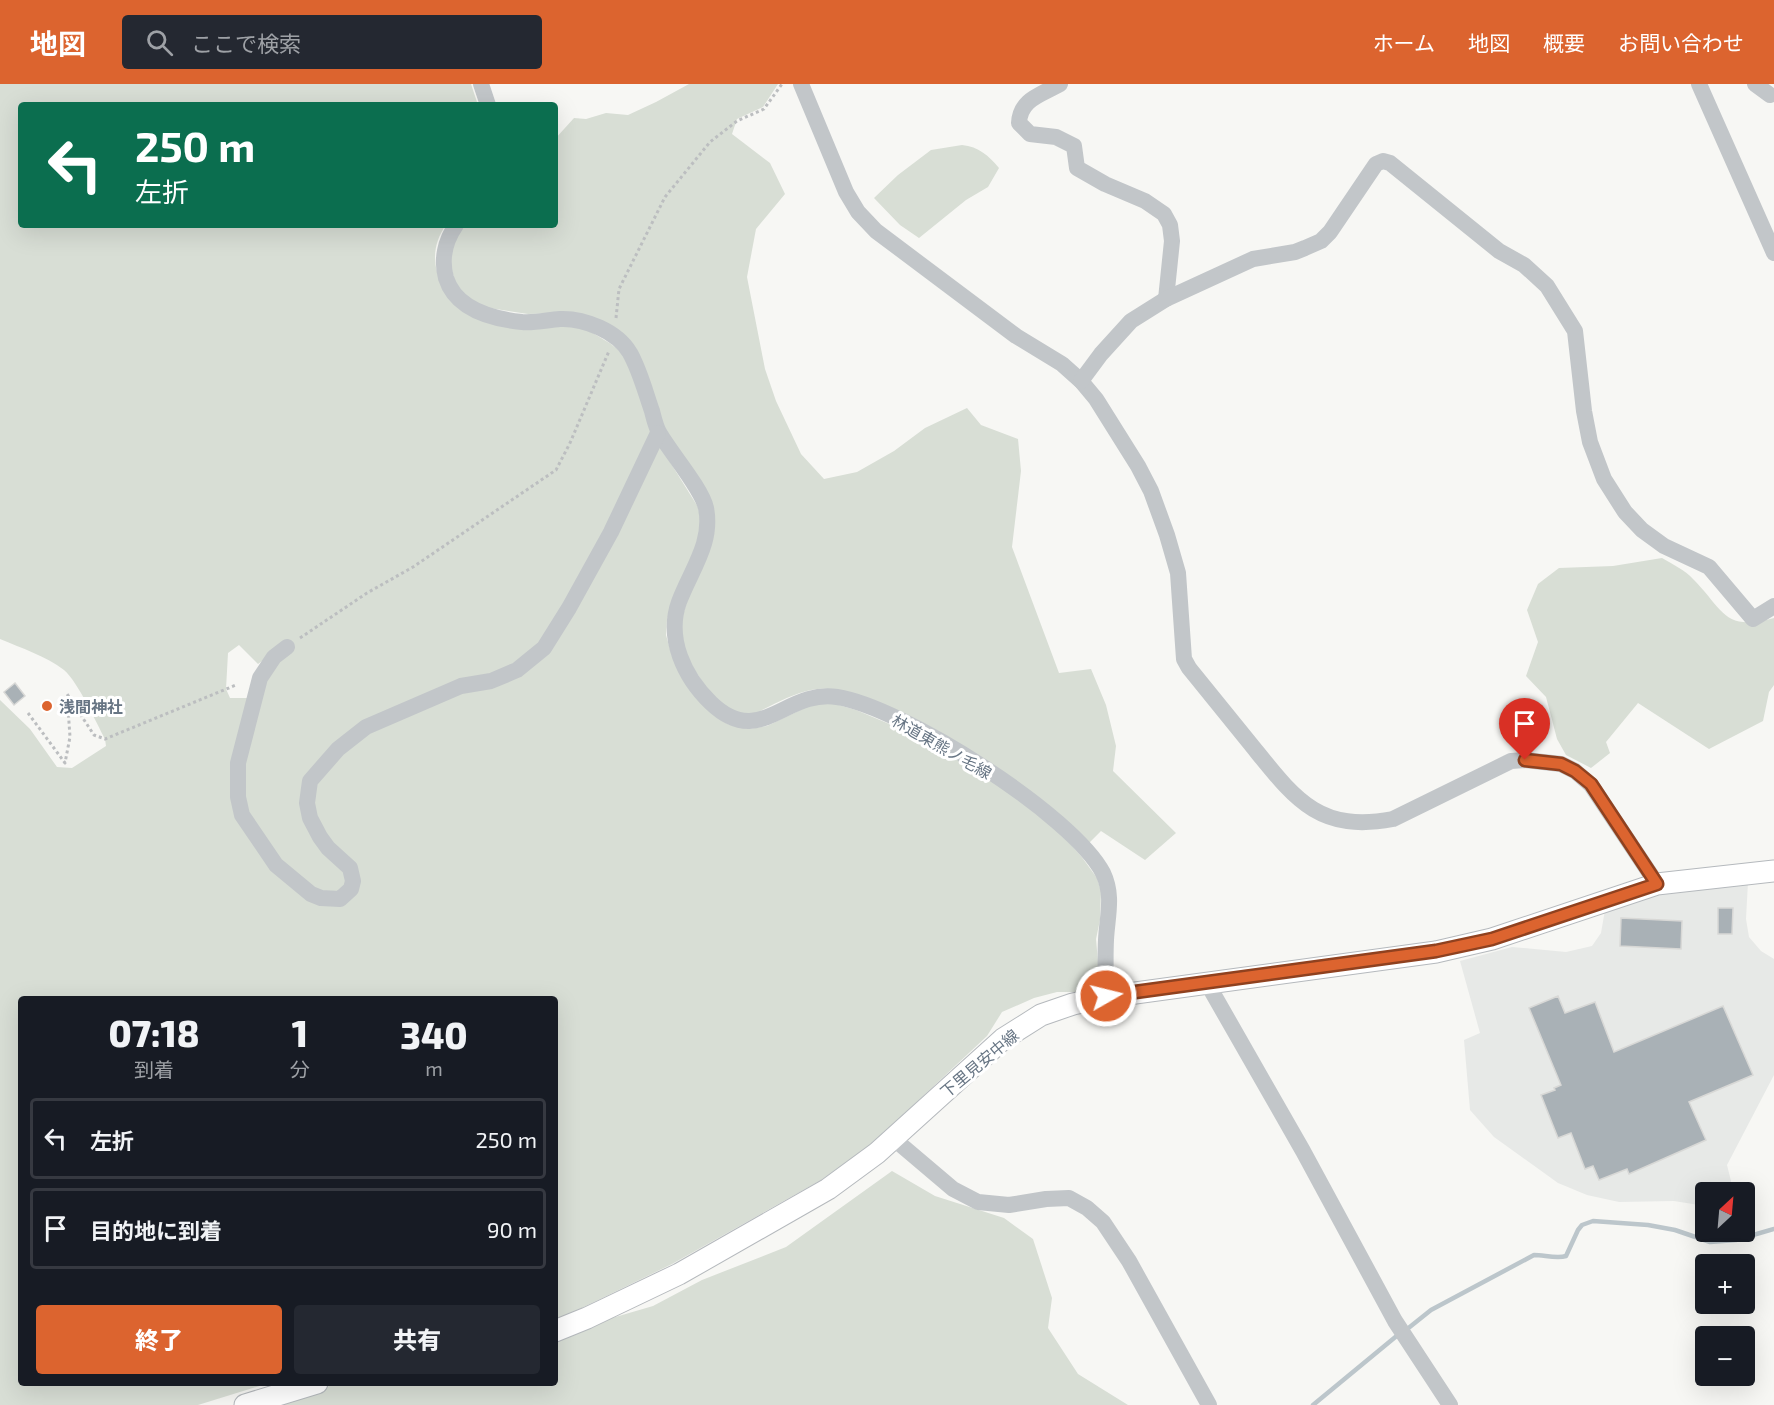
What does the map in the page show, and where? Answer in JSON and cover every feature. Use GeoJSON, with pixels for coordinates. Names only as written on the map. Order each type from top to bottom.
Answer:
{"type":"FeatureCollection","features":[{"type":"Feature","properties":{"kind":"main road","name":"下里見安中線"},"geometry":{"type":"LineString","coordinates":[[558,1330],[679,1274],[828,1190],[894,1139],[1003,1039],[1041,1015],[1106,996],[1436,951],[1492,939],[1657,884],[1774,870]]}},
{"type":"Feature","properties":{"kind":"main road"},"geometry":{"type":"LineString","coordinates":[[245,1405],[306,1386]]}},
{"type":"Feature","properties":{"kind":"street"},"geometry":{"type":"LineString","coordinates":[[481,84],[487,102]]}},
{"type":"Feature","properties":{"kind":"street"},"geometry":{"type":"LineString","coordinates":[[801,84],[846,192],[858,212],[876,231],[1016,336],[1062,364],[1096,399],[1151,491],[1178,573],[1184,659],[1288,790],[1302,802],[1326,815],[1353,822],[1372,823],[1393,819],[1511,761],[1525,760],[1561,764],[1575,771],[1591,784],[1657,884]]}},
{"type":"Feature","properties":{"kind":"street"},"geometry":{"type":"LineString","coordinates":[[1060,84],[1024,104],[1020,112],[1019,123],[1030,134],[1056,137],[1074,146],[1077,168],[1105,184],[1145,201],[1164,214],[1170,225],[1172,241],[1166,299]]}},
{"type":"Feature","properties":{"kind":"street"},"geometry":{"type":"LineString","coordinates":[[1699,84],[1774,252]]}},
{"type":"Feature","properties":{"kind":"street"},"geometry":{"type":"LineString","coordinates":[[1755,84],[1770,95]]}},
{"type":"Feature","properties":{"kind":"street"},"geometry":{"type":"LineString","coordinates":[[1081,381],[1101,354],[1131,321],[1166,299],[1253,259],[1295,252],[1321,241],[1330,232],[1376,164],[1383,160],[1390,163],[1499,251],[1524,265],[1547,286],[1575,331],[1590,442],[1604,479],[1625,512],[1642,530],[1664,546],[1709,567],[1754,619],[1774,606]]}},
{"type":"Feature","properties":{"kind":"street","name":"林道東熊ノ毛線"},"geometry":{"type":"LineString","coordinates":[[454,228],[444,253],[443,269],[448,285],[455,295],[469,307],[481,313],[524,322],[564,319],[583,322],[600,328],[628,350],[642,379],[658,433],[706,504],[708,523],[704,547],[678,603],[674,633],[678,652],[687,673],[710,702],[730,718],[748,722],[765,718],[813,697],[837,697],[883,712],[921,730],[1024,795],[1079,843],[1102,873],[1111,902],[1106,942],[1106,996]]}},
{"type":"Feature","properties":{"kind":"street"},"geometry":{"type":"LineString","coordinates":[[287,647],[274,657],[260,678],[238,763],[237,797],[242,815],[276,866],[311,894],[321,898],[340,899],[351,889],[352,874],[350,868],[320,837],[310,818],[307,803],[310,781],[344,744],[366,727],[461,687],[490,681],[518,670],[544,648],[611,532],[658,433]]}},
{"type":"Feature","properties":{"kind":"street"},"geometry":{"type":"LineString","coordinates":[[1207,983],[1303,1151],[1395,1321],[1450,1405]]}},
{"type":"Feature","properties":{"kind":"street"},"geometry":{"type":"LineString","coordinates":[[894,1139],[953,1189],[978,1202],[1009,1206],[1046,1199],[1069,1198],[1087,1208],[1103,1222],[1129,1261],[1209,1405]]}},
{"type":"Feature","properties":{"kind":"path"},"geometry":{"type":"LineString","coordinates":[[287,647],[368,593],[413,567],[556,470],[570,443],[614,337],[619,289],[664,197],[710,142],[737,121],[764,109],[782,84]]}},
{"type":"Feature","properties":{"kind":"path"},"geometry":{"type":"LineString","coordinates":[[28,713],[65,762],[69,737],[67,694],[94,735],[105,739],[236,685]]}},
{"type":"Feature","properties":{"kind":"shaded area"},"geometry":{"type":"Polygon","coordinates":[[[0,84],[471,84],[477,102],[18,102],[18,228],[444,228],[437,244],[435,263],[437,273],[451,300],[564,326],[583,327],[624,355],[660,446],[698,507],[701,523],[699,543],[667,619],[666,635],[672,656],[706,706],[727,724],[749,729],[767,726],[813,704],[835,704],[856,710],[918,736],[974,769],[1020,800],[1062,835],[1097,878],[1101,891],[1100,920],[1096,939],[1099,973],[1094,984],[1083,992],[1057,992],[1034,998],[1002,1012],[987,1036],[870,1146],[821,1180],[672,1264],[558,1320],[558,996],[18,996],[18,1386],[259,1386],[198,1405],[0,1405],[0,700],[30,729],[57,767],[72,768],[106,746],[105,739],[75,683],[64,670],[41,656],[0,639],[0,84]],[[285,644],[258,664],[239,645],[228,653],[226,689],[230,698],[248,698],[285,644]]]}},
{"type":"Feature","properties":{"kind":"shaded area"},"geometry":{"type":"Polygon","coordinates":[[[689,84],[778,84],[763,107],[737,119],[732,134],[770,163],[785,194],[756,229],[747,277],[765,369],[776,401],[801,454],[824,479],[857,472],[894,451],[925,428],[967,408],[981,425],[1018,439],[1021,471],[1012,547],[1059,673],[1091,669],[1106,705],[1116,746],[1113,771],[1176,833],[1145,860],[1101,831],[1089,843],[983,760],[926,724],[896,710],[844,692],[818,689],[796,694],[748,717],[734,712],[713,698],[683,652],[681,621],[713,519],[663,426],[633,346],[563,313],[528,314],[483,307],[458,292],[448,256],[462,228],[558,228],[558,136],[574,118],[586,119],[606,113],[628,115],[689,84]]]}},
{"type":"Feature","properties":{"kind":"shaded area"},"geometry":{"type":"Polygon","coordinates":[[[962,145],[983,152],[999,168],[988,187],[966,200],[919,238],[900,225],[874,198],[898,175],[931,150],[962,145]]]}},
{"type":"Feature","properties":{"kind":"shaded area"},"geometry":{"type":"Polygon","coordinates":[[[1662,558],[1690,576],[1719,609],[1734,620],[1757,622],[1774,618],[1774,685],[1769,692],[1763,721],[1709,749],[1638,703],[1606,742],[1610,753],[1591,768],[1566,755],[1557,739],[1546,697],[1526,676],[1538,642],[1527,610],[1538,584],[1559,568],[1613,566],[1662,558]]]}},
{"type":"Feature","properties":{"kind":"shaded area"},"geometry":{"type":"Polygon","coordinates":[[[1748,882],[1746,919],[1749,937],[1761,951],[1774,959],[1774,1075],[1727,1165],[1731,1182],[1695,1182],[1695,1204],[1674,1201],[1619,1202],[1587,1195],[1558,1183],[1494,1137],[1470,1110],[1464,1040],[1480,1033],[1460,961],[1512,947],[1566,952],[1592,946],[1601,933],[1605,910],[1659,893],[1748,882]]]}},
{"type":"Feature","properties":{"kind":"shaded area"},"geometry":{"type":"Polygon","coordinates":[[[892,1171],[935,1196],[1004,1218],[1033,1239],[1052,1298],[1048,1328],[1078,1374],[1128,1405],[274,1405],[329,1386],[558,1386],[558,1340],[588,1325],[653,1306],[702,1280],[786,1247],[892,1171]]]}},
{"type":"Feature","properties":{"kind":"building"},"geometry":{"type":"Polygon","coordinates":[[[15,683],[25,696],[14,705],[4,692],[15,683]]]}},
{"type":"Feature","properties":{"kind":"building"},"geometry":{"type":"Polygon","coordinates":[[[1718,908],[1733,908],[1732,934],[1718,934],[1718,908]]]}},
{"type":"Feature","properties":{"kind":"building"},"geometry":{"type":"Polygon","coordinates":[[[1621,918],[1682,921],[1681,949],[1620,946],[1621,918]]]}},
{"type":"Feature","properties":{"kind":"building"},"geometry":{"type":"Polygon","coordinates":[[[1558,996],[1565,1013],[1595,1002],[1614,1052],[1723,1006],[1753,1075],[1689,1102],[1706,1140],[1629,1174],[1627,1169],[1599,1180],[1593,1166],[1585,1169],[1571,1133],[1558,1138],[1541,1095],[1561,1085],[1529,1008],[1558,996]]]}},
{"type":"Feature","properties":{"kind":"waterway"},"geometry":{"type":"LineString","coordinates":[[1406,1330],[1431,1310],[1534,1255],[1566,1256],[1578,1230],[1582,1225],[1593,1221],[1648,1225],[1675,1230],[1710,1242],[1736,1240],[1774,1229]]}},
{"type":"Feature","properties":{"kind":"waterway"},"geometry":{"type":"LineString","coordinates":[[1313,1405],[1399,1334]]}},
{"type":"Feature","properties":{"kind":"place","name":"浅間神社"},"geometry":{"type":"Point","coordinates":[47,706]}},
{"type":"Feature","properties":{"kind":"route"},"geometry":{"type":"LineString","coordinates":[[1106,996],[1436,951],[1492,939],[1657,884],[1591,784],[1575,771],[1561,764],[1525,760]]}}]}
